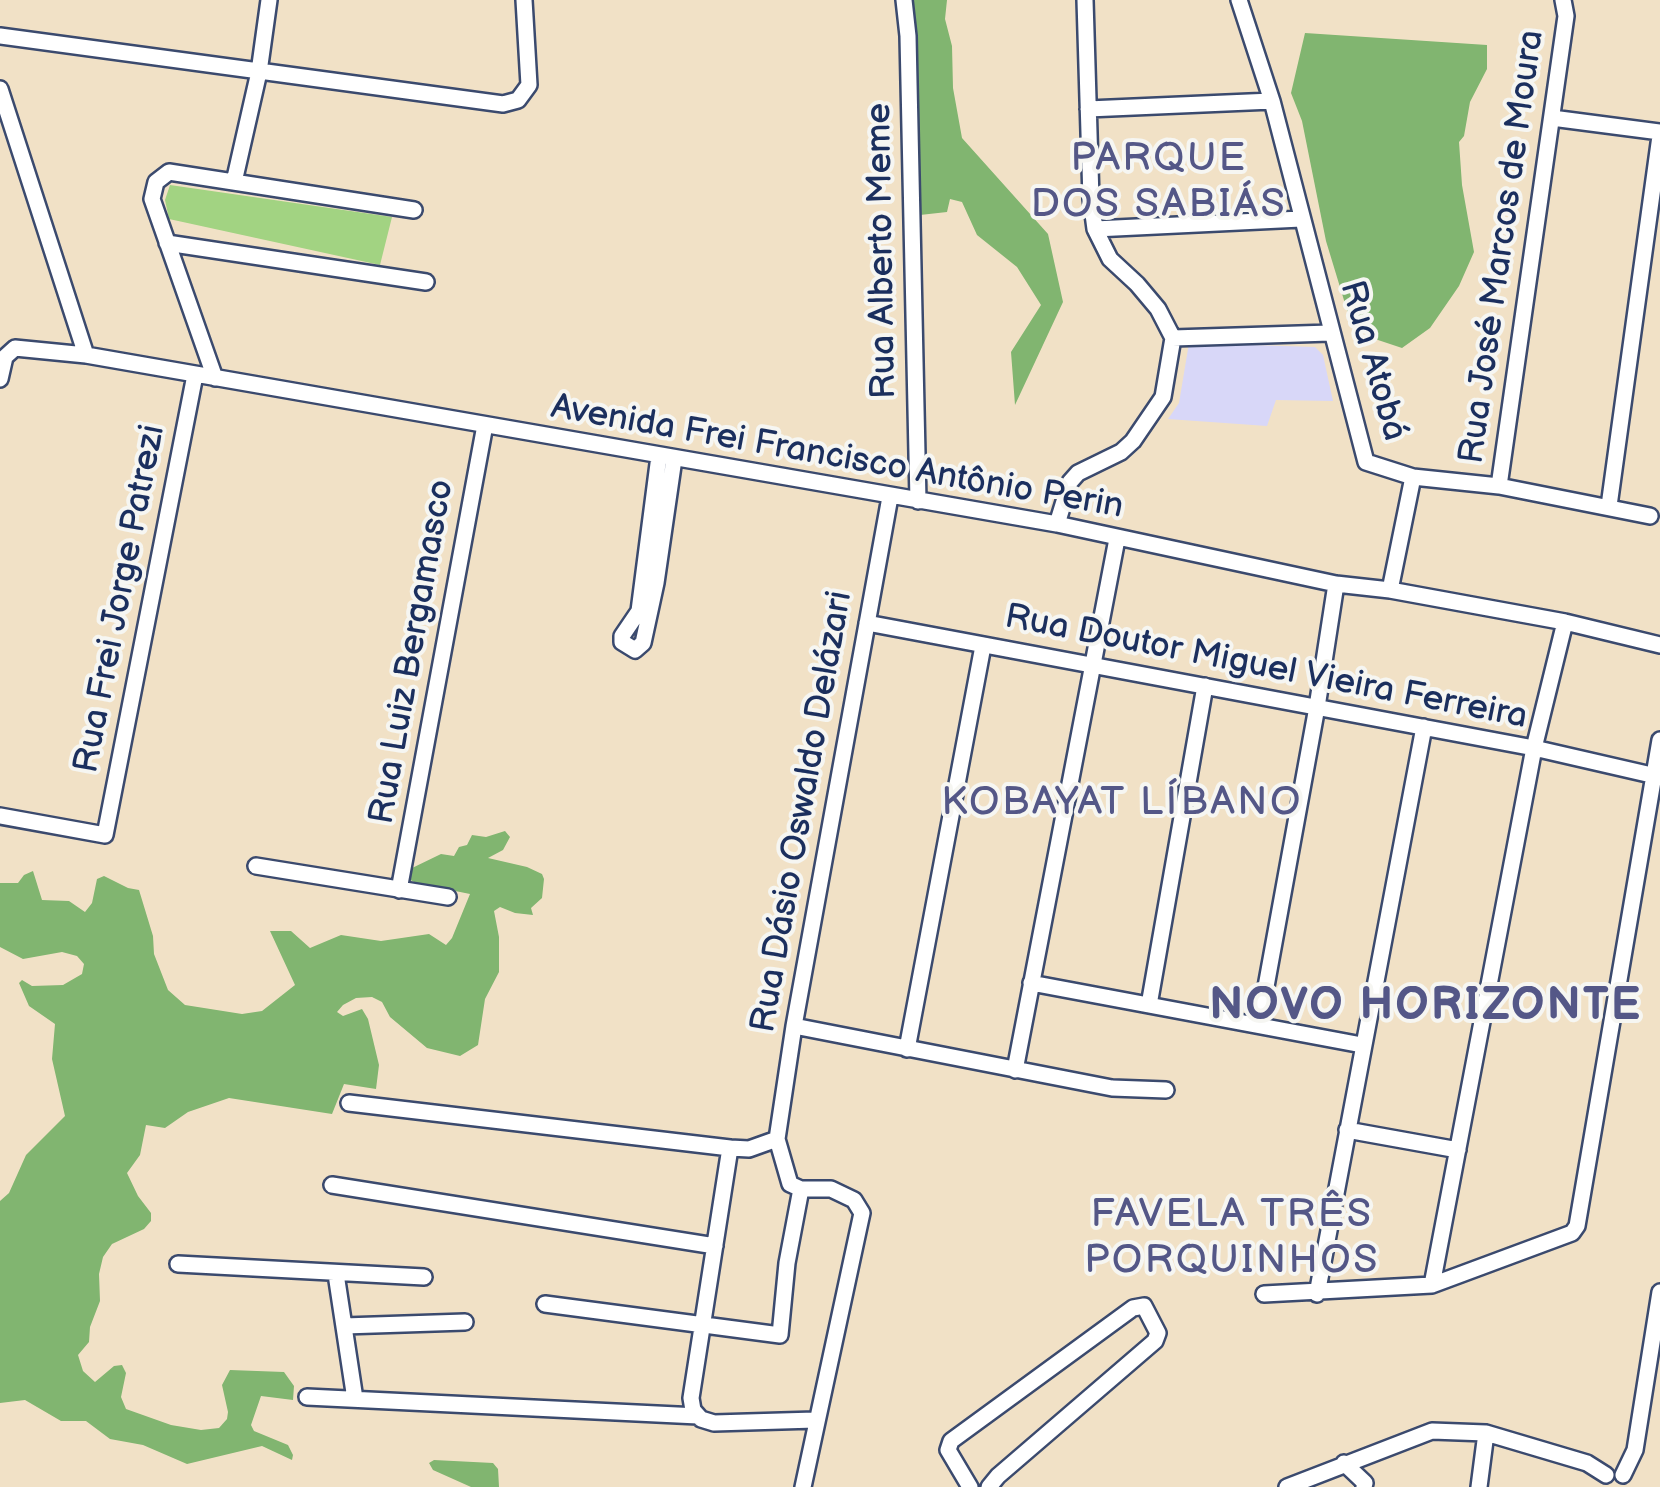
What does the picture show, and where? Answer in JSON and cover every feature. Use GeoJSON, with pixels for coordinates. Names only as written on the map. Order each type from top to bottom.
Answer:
{"type":"FeatureCollection","features":[{"type":"Feature","properties":{"kind":"street"},"geometry":{"type":"LineString","coordinates":[[234,182],[259,72],[268,0]]}},
{"type":"Feature","properties":{"kind":"street"},"geometry":{"type":"LineString","coordinates":[[0,36],[503,104],[518,100],[529,85],[524,0]]}},
{"type":"Feature","properties":{"kind":"street","name":"Rua Alberto Meme"},"geometry":{"type":"LineString","coordinates":[[904,0],[918,501]]}},
{"type":"Feature","properties":{"kind":"street"},"geometry":{"type":"LineString","coordinates":[[1057,524],[1070,482],[1078,473],[1134,441],[1164,397],[1173,338],[1158,310],[1110,259],[1096,230],[1091,199],[1085,0]]}},
{"type":"Feature","properties":{"kind":"street","name":"Rua Atobá"},"geometry":{"type":"LineString","coordinates":[[1238,0],[1272,101],[1362,456],[1374,467],[1413,477],[1499,486],[1650,516]]}},
{"type":"Feature","properties":{"kind":"street","name":"Rua José Marcos de Moura"},"geometry":{"type":"LineString","coordinates":[[1499,486],[1564,8]]}},
{"type":"Feature","properties":{"kind":"street"},"geometry":{"type":"LineString","coordinates":[[0,89],[86,355]]}},
{"type":"Feature","properties":{"kind":"street"},"geometry":{"type":"LineString","coordinates":[[1088,109],[1272,101]]}},
{"type":"Feature","properties":{"kind":"street"},"geometry":{"type":"LineString","coordinates":[[1552,118],[1660,134],[1609,506]]}},
{"type":"Feature","properties":{"kind":"street"},"geometry":{"type":"LineString","coordinates":[[215,378],[152,199],[156,182],[169,172],[414,210]]}},
{"type":"Feature","properties":{"kind":"street"},"geometry":{"type":"LineString","coordinates":[[1096,230],[1301,218]]}},
{"type":"Feature","properties":{"kind":"street"},"geometry":{"type":"LineString","coordinates":[[167,242],[426,282]]}},
{"type":"Feature","properties":{"kind":"street"},"geometry":{"type":"LineString","coordinates":[[1173,338],[1330,333]]}},
{"type":"Feature","properties":{"kind":"street","name":"Avenida Frei Francisco Antônio Perin"},"geometry":{"type":"LineString","coordinates":[[0,380],[4,357],[15,348],[86,355],[1057,524],[1336,584],[1565,622],[1660,645]]}},
{"type":"Feature","properties":{"kind":"street","name":"Rua Frei Jorge Patrezi"},"geometry":{"type":"LineString","coordinates":[[0,816],[106,836],[195,375]]}},
{"type":"Feature","properties":{"kind":"street","name":"Rua Luiz Bergamasco"},"geometry":{"type":"LineString","coordinates":[[399,890],[485,425]]}},
{"type":"Feature","properties":{"kind":"street"},"geometry":{"type":"LineString","coordinates":[[667,458],[646,628],[643,643],[634,650],[622,642],[622,636],[638,616],[667,458]]}},
{"type":"Feature","properties":{"kind":"street"},"geometry":{"type":"LineString","coordinates":[[1390,590],[1413,477]]}},
{"type":"Feature","properties":{"kind":"street","name":"Rua Dásio Oswaldo Delázari"},"geometry":{"type":"LineString","coordinates":[[777,1139],[890,497]]}},
{"type":"Feature","properties":{"kind":"street"},"geometry":{"type":"LineString","coordinates":[[1015,1070],[1117,539]]}},
{"type":"Feature","properties":{"kind":"street"},"geometry":{"type":"LineString","coordinates":[[1259,1025],[1336,584]]}},
{"type":"Feature","properties":{"kind":"street"},"geometry":{"type":"LineString","coordinates":[[1432,1285],[1534,748],[1565,622]]}},
{"type":"Feature","properties":{"kind":"street","name":"Rua Doutor Miguel Vieira Ferreira"},"geometry":{"type":"LineString","coordinates":[[867,623],[1534,748],[1657,776]]}},
{"type":"Feature","properties":{"kind":"street"},"geometry":{"type":"LineString","coordinates":[[908,1049],[983,646]]}},
{"type":"Feature","properties":{"kind":"street"},"geometry":{"type":"LineString","coordinates":[[1148,1005],[1204,686]]}},
{"type":"Feature","properties":{"kind":"street"},"geometry":{"type":"LineString","coordinates":[[1317,1294],[1424,727]]}},
{"type":"Feature","properties":{"kind":"street"},"geometry":{"type":"LineString","coordinates":[[1264,1294],[1432,1285],[1562,1239],[1577,1226],[1657,776],[1660,740]]}},
{"type":"Feature","properties":{"kind":"street"},"geometry":{"type":"LineString","coordinates":[[256,866],[448,896]]}},
{"type":"Feature","properties":{"kind":"street"},"geometry":{"type":"LineString","coordinates":[[1031,983],[1362,1045]]}},
{"type":"Feature","properties":{"kind":"street"},"geometry":{"type":"LineString","coordinates":[[794,1026],[1112,1088],[1166,1090]]}},
{"type":"Feature","properties":{"kind":"street"},"geometry":{"type":"LineString","coordinates":[[350,1103],[730,1148],[749,1149],[777,1139],[790,1184],[831,1189],[854,1200],[862,1212],[803,1487]]}},
{"type":"Feature","properties":{"kind":"street"},"geometry":{"type":"LineString","coordinates":[[1347,1130],[1458,1150]]}},
{"type":"Feature","properties":{"kind":"street"},"geometry":{"type":"LineString","coordinates":[[698,1416],[691,1398],[730,1148]]}},
{"type":"Feature","properties":{"kind":"street"},"geometry":{"type":"LineString","coordinates":[[332,1184],[715,1246]]}},
{"type":"Feature","properties":{"kind":"street"},"geometry":{"type":"LineString","coordinates":[[545,1304],[780,1335],[787,1264],[802,1188]]}},
{"type":"Feature","properties":{"kind":"street"},"geometry":{"type":"LineString","coordinates":[[178,1264],[424,1276]]}},
{"type":"Feature","properties":{"kind":"street"},"geometry":{"type":"LineString","coordinates":[[336,1274],[355,1400]]}},
{"type":"Feature","properties":{"kind":"street"},"geometry":{"type":"LineString","coordinates":[[1287,1487],[1432,1431],[1486,1433],[1587,1463],[1615,1481],[1635,1450],[1653,1397],[1660,1292]]}},
{"type":"Feature","properties":{"kind":"street"},"geometry":{"type":"LineString","coordinates":[[970,1487],[948,1450],[950,1441],[1133,1308],[1144,1306],[1158,1333],[1156,1341],[990,1487]]}},
{"type":"Feature","properties":{"kind":"street"},"geometry":{"type":"LineString","coordinates":[[344,1326],[465,1322]]}},
{"type":"Feature","properties":{"kind":"street"},"geometry":{"type":"LineString","coordinates":[[308,1397],[698,1416],[714,1423],[815,1420]]}},
{"type":"Feature","properties":{"kind":"street"},"geometry":{"type":"LineString","coordinates":[[1479,1487],[1486,1433]]}},
{"type":"Feature","properties":{"kind":"street"},"geometry":{"type":"LineString","coordinates":[[1344,1463],[1364,1487]]}},
{"type":"Feature","properties":{"kind":"shaded area"},"geometry":{"type":"Polygon","coordinates":[[[1189,343],[1315,347],[1323,355],[1333,401],[1276,400],[1267,426],[1168,419],[1179,403],[1189,343]]]}},
{"type":"Feature","properties":{"kind":"green space"},"geometry":{"type":"Polygon","coordinates":[[[908,0],[947,0],[945,19],[952,46],[953,88],[962,138],[1048,234],[1063,302],[1015,405],[1011,352],[1041,305],[1017,267],[977,235],[962,202],[950,199],[947,212],[920,215],[916,26],[908,0]]]}},
{"type":"Feature","properties":{"kind":"green space"},"geometry":{"type":"Polygon","coordinates":[[[1305,33],[1487,45],[1487,69],[1470,102],[1464,136],[1459,142],[1474,252],[1459,286],[1430,328],[1402,348],[1372,338],[1350,320],[1326,241],[1302,121],[1291,93],[1305,33]]]}},
{"type":"Feature","properties":{"kind":"green space"},"geometry":{"type":"Polygon","coordinates":[[[170,185],[392,217],[380,265],[169,219],[165,200],[170,185]]]}},
{"type":"Feature","properties":{"kind":"green space"},"geometry":{"type":"Polygon","coordinates":[[[505,831],[510,837],[503,850],[488,858],[542,874],[542,898],[531,908],[533,915],[500,907],[494,911],[499,972],[485,999],[478,1045],[460,1056],[427,1048],[390,1017],[382,1002],[372,997],[356,998],[337,1012],[343,1016],[362,1009],[368,1019],[379,1065],[376,1089],[344,1084],[332,1114],[229,1098],[188,1112],[165,1128],[146,1125],[140,1155],[127,1173],[151,1213],[151,1221],[144,1229],[112,1244],[103,1257],[100,1301],[89,1342],[78,1355],[83,1371],[95,1382],[114,1366],[122,1365],[126,1373],[121,1397],[126,1409],[171,1425],[201,1430],[219,1428],[227,1419],[222,1385],[230,1370],[284,1372],[294,1386],[293,1400],[261,1396],[251,1425],[254,1431],[288,1445],[292,1460],[262,1446],[187,1464],[143,1445],[110,1439],[86,1421],[61,1421],[25,1400],[0,1403],[0,1201],[9,1193],[26,1155],[65,1116],[52,1059],[55,1024],[29,1006],[19,983],[22,980],[32,986],[63,985],[82,974],[84,964],[77,956],[62,952],[23,959],[0,947],[0,883],[18,883],[33,871],[42,900],[69,901],[85,912],[92,903],[97,879],[104,876],[139,890],[153,936],[154,954],[168,990],[185,1005],[242,1014],[262,1011],[295,985],[270,931],[291,931],[310,948],[341,935],[381,941],[429,934],[446,945],[470,894],[416,883],[405,877],[408,870],[441,854],[454,856],[472,835],[486,837],[505,831]]]}},
{"type":"Feature","properties":{"kind":"green space"},"geometry":{"type":"Polygon","coordinates":[[[429,1463],[493,1463],[498,1469],[499,1487],[471,1487],[433,1470],[429,1463]]]}},
{"type":"Feature","properties":{"kind":"district","name":"PARQUE DOS SABIÁS"},"geometry":{"type":"Point","coordinates":[1159,183]}},
{"type":"Feature","properties":{"kind":"district","name":"KOBAYAT LÍBANO"},"geometry":{"type":"Point","coordinates":[1122,804]}},
{"type":"Feature","properties":{"kind":"district","name":"NOVO HORIZONTE"},"geometry":{"type":"Point","coordinates":[1426,1008]}},
{"type":"Feature","properties":{"kind":"district","name":"FAVELA TRÊS PORQUINHOS"},"geometry":{"type":"Point","coordinates":[1232,1239]}}]}
